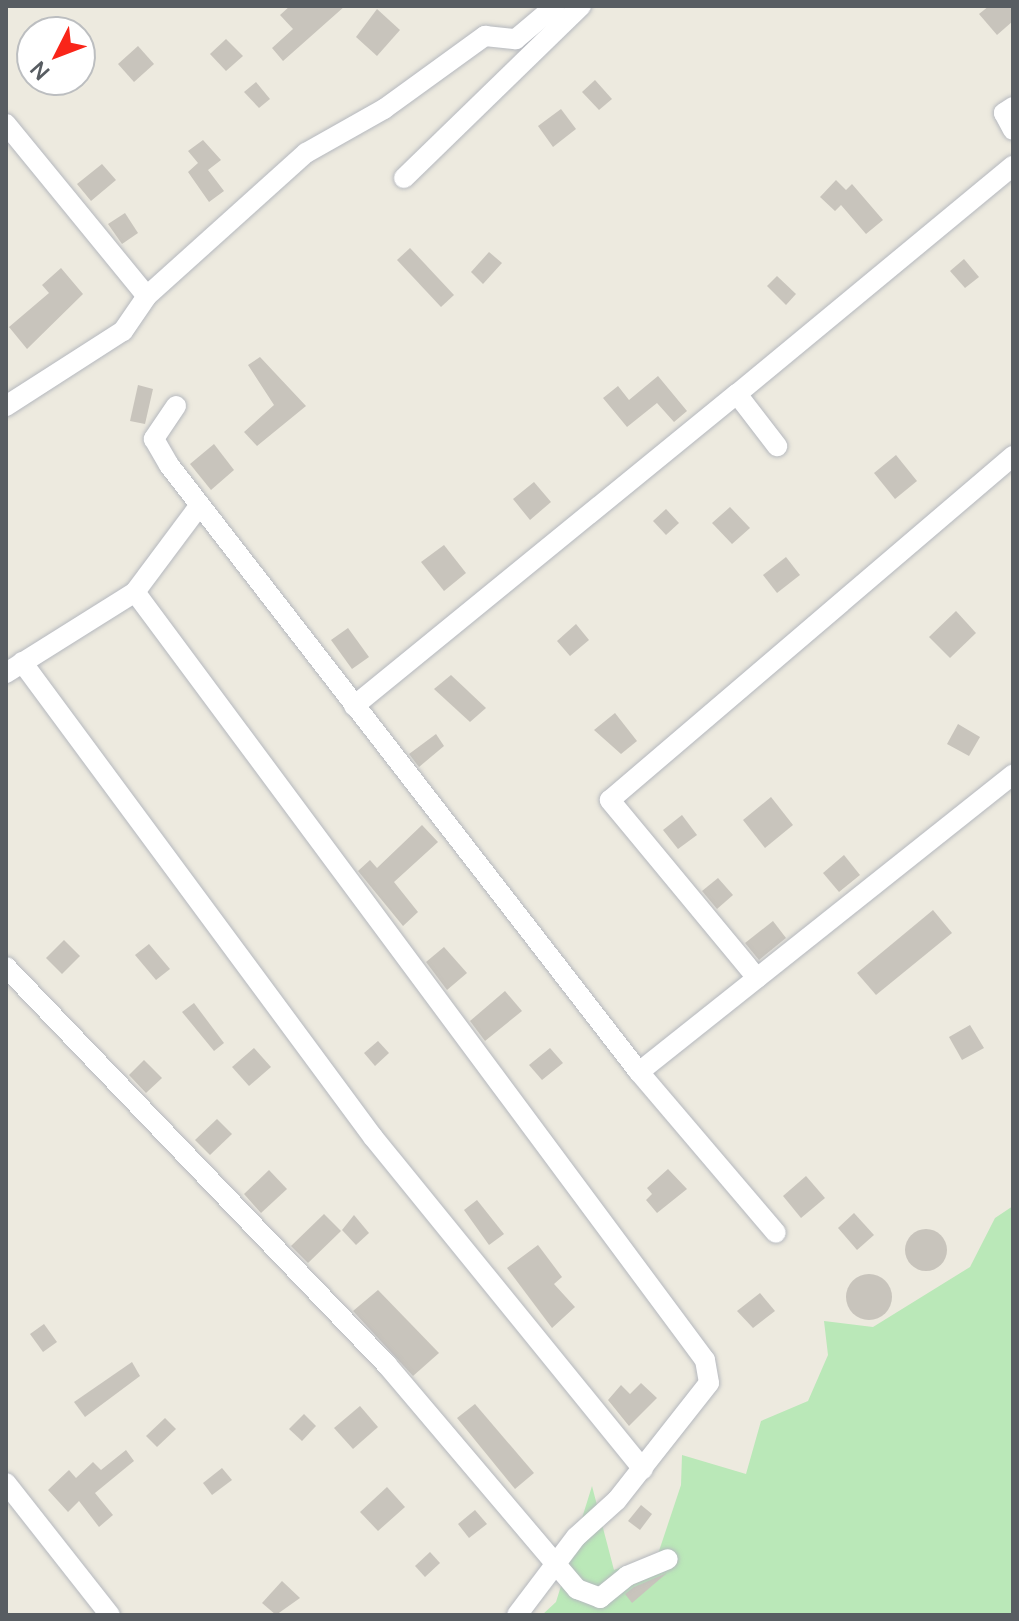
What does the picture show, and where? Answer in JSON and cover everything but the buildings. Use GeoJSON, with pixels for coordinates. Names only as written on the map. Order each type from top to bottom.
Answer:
{"type":"FeatureCollection","features":[{"type":"Feature","properties":{"kind":"street"},"geometry":{"type":"LineString","coordinates":[[6,406],[123,331],[147,296],[306,153],[384,109],[485,36],[516,39],[555,6]]}},
{"type":"Feature","properties":{"kind":"street"},"geometry":{"type":"LineString","coordinates":[[404,178],[581,6]]}},
{"type":"Feature","properties":{"kind":"street"},"geometry":{"type":"LineString","coordinates":[[1013,107],[1004,113],[1013,130]]}},
{"type":"Feature","properties":{"kind":"street"},"geometry":{"type":"LineString","coordinates":[[6,124],[147,296]]}},
{"type":"Feature","properties":{"kind":"street"},"geometry":{"type":"LineString","coordinates":[[354,706],[1013,166]]}},
{"type":"Feature","properties":{"kind":"street"},"geometry":{"type":"LineString","coordinates":[[737,394],[777,446]]}},
{"type":"Feature","properties":{"kind":"street"},"geometry":{"type":"LineString","coordinates":[[176,406],[154,439],[199,506],[639,1072],[776,1233]]}},
{"type":"Feature","properties":{"kind":"street"},"geometry":{"type":"LineString","coordinates":[[757,978],[610,800],[1013,456]]}},
{"type":"Feature","properties":{"kind":"street"},"geometry":{"type":"LineString","coordinates":[[199,506],[135,592],[14,667],[373,1137],[643,1469]]}},
{"type":"Feature","properties":{"kind":"street"},"geometry":{"type":"LineString","coordinates":[[135,592],[705,1360],[709,1383],[643,1469],[555,1562],[517,1615]]}},
{"type":"Feature","properties":{"kind":"street"},"geometry":{"type":"LineString","coordinates":[[639,1072],[1013,774]]}},
{"type":"Feature","properties":{"kind":"street"},"geometry":{"type":"LineString","coordinates":[[6,967],[387,1365],[577,1589],[600,1598],[627,1576],[668,1559]]}},
{"type":"Feature","properties":{"kind":"street"},"geometry":{"type":"LineString","coordinates":[[6,1483],[110,1615]]}},
{"type":"Feature","properties":{"kind":"green space"},"geometry":{"type":"Polygon","coordinates":[[[1013,1206],[1013,1615],[542,1615],[556,1602],[592,1486],[614,1570],[658,1554],[681,1485],[682,1455],[746,1474],[761,1421],[808,1401],[828,1355],[824,1321],[873,1327],[970,1267],[995,1218],[1013,1206]]]}}]}
